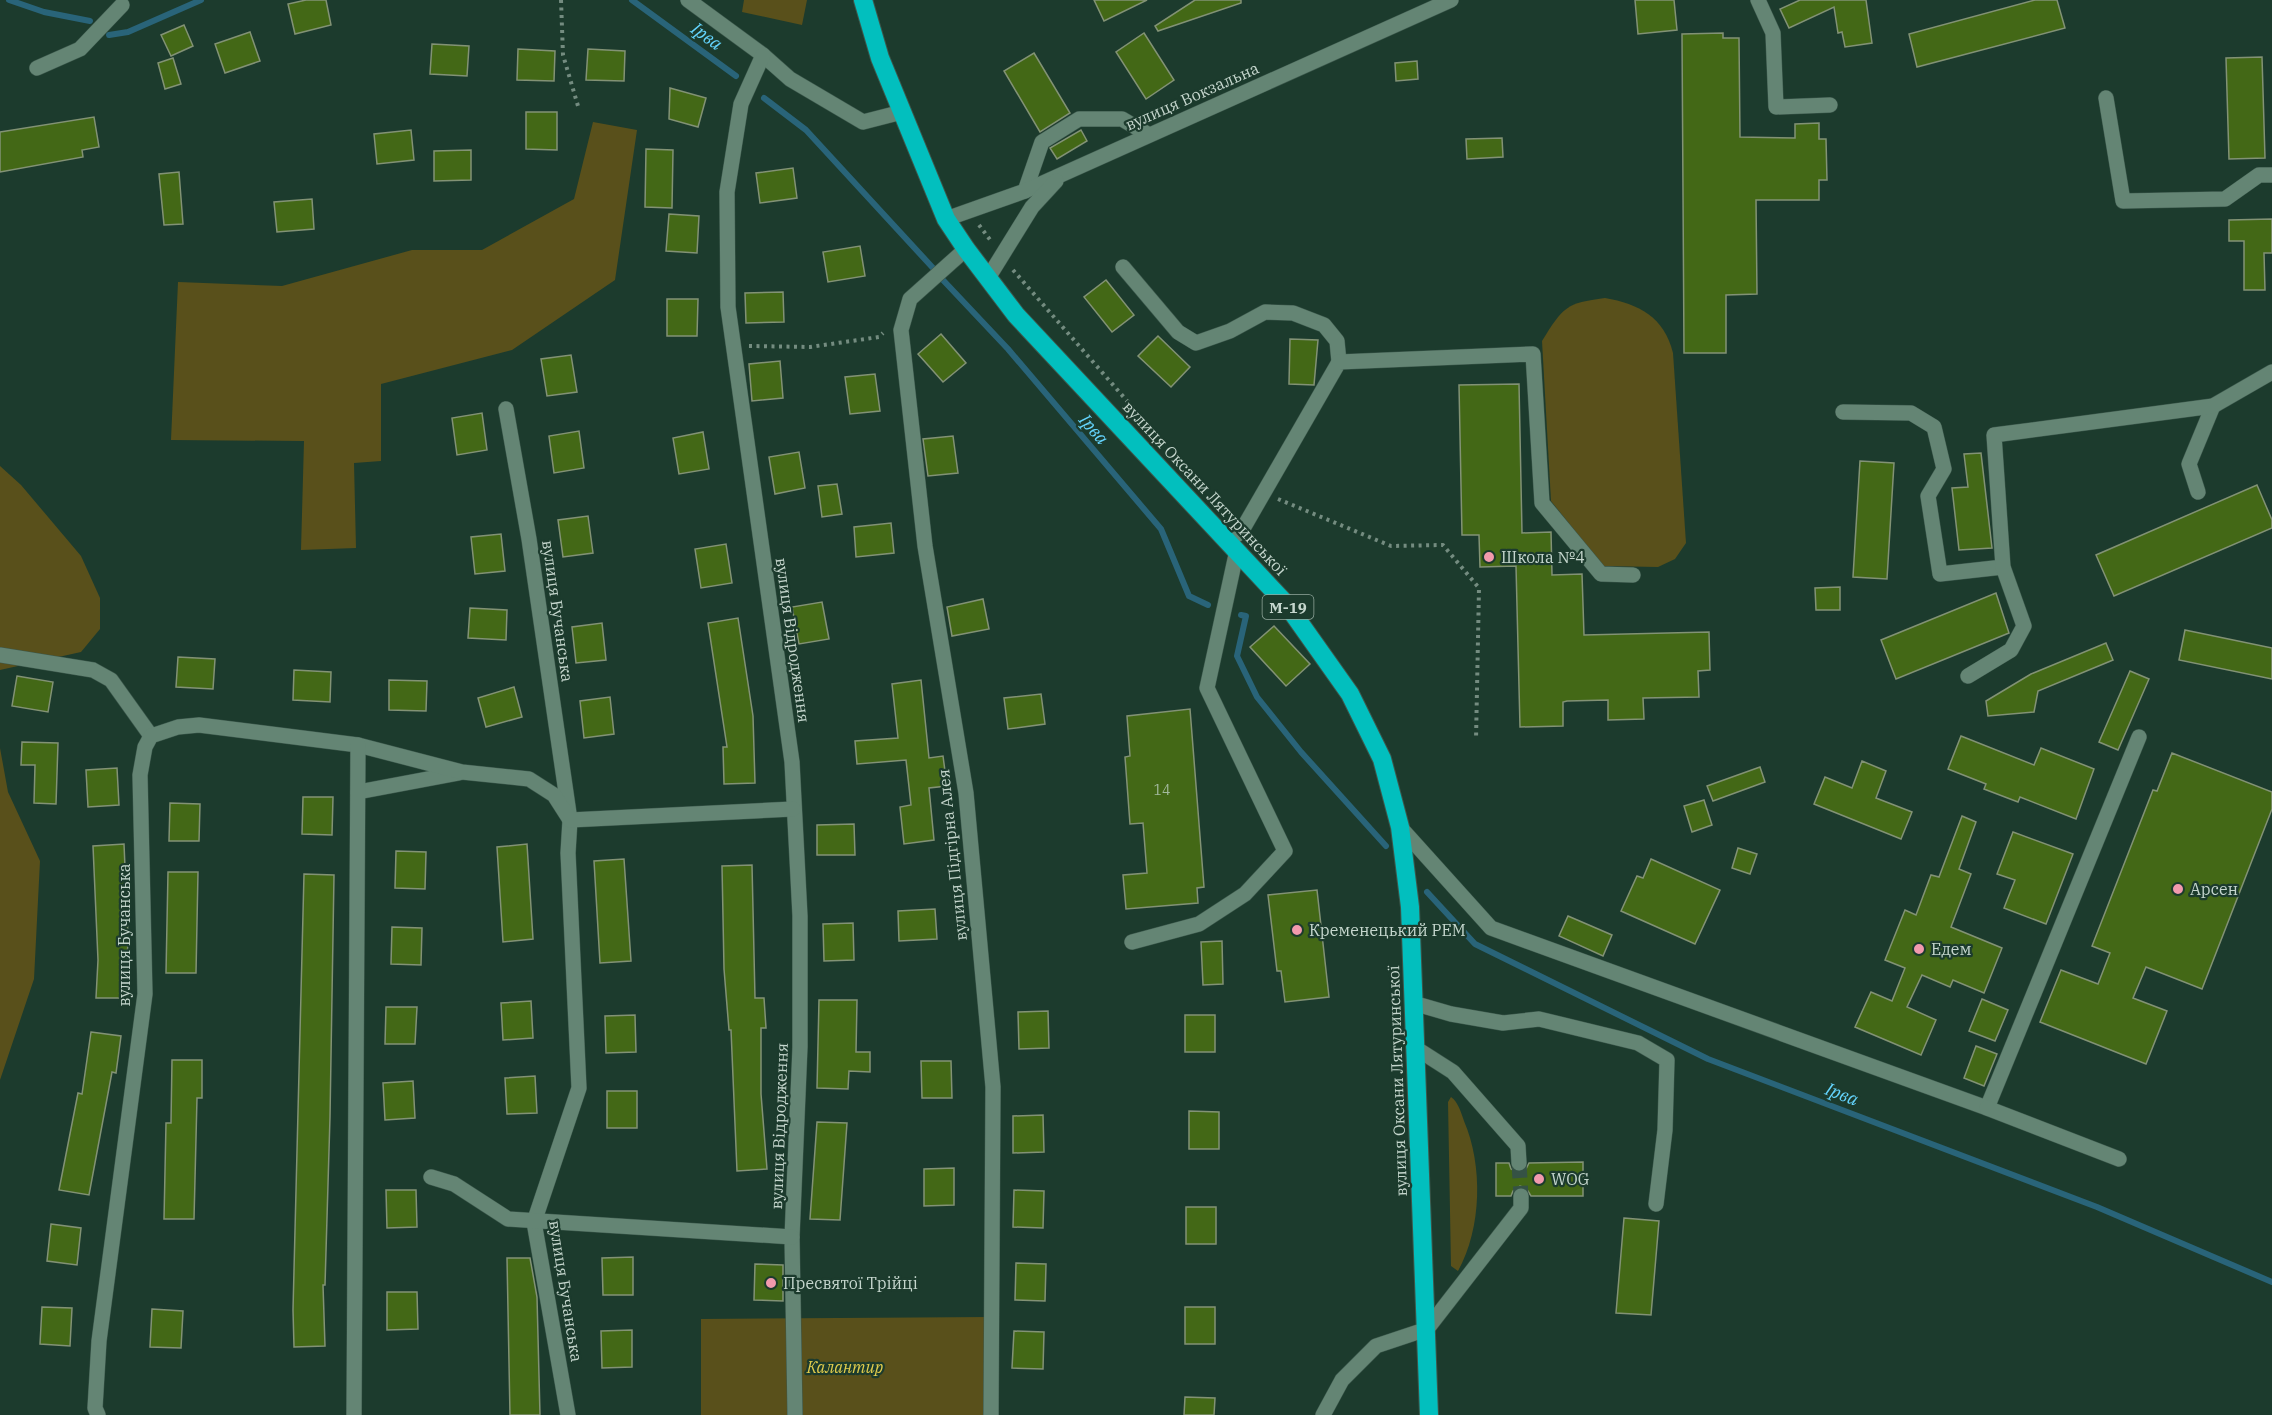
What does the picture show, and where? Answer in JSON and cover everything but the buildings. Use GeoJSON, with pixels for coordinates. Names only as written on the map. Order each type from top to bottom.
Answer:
{"type":"FeatureCollection","features":[{"type":"Feature","properties":{"kind":"highway","name":"вулиця Оксани Лятуринської"},"geometry":{"type":"LineString","coordinates":[[863,0],[880,58],[945,219],[1016,315],[1287,604],[1350,694],[1382,759],[1400,827],[1410,907],[1427,1329]]}},
{"type":"Feature","properties":{"kind":"highway","name":"М-19"},"geometry":{"type":"LineString","coordinates":[[1427,1329],[1429,1415]]}},
{"type":"Feature","properties":{"kind":"street"},"geometry":{"type":"LineString","coordinates":[[688,0],[763,55],[789,79],[863,122],[902,112]]}},
{"type":"Feature","properties":{"kind":"street","name":"вулиця Вокзальна"},"geometry":{"type":"LineString","coordinates":[[945,219],[1025,191],[1451,0]]}},
{"type":"Feature","properties":{"kind":"street"},"geometry":{"type":"LineString","coordinates":[[1758,0],[1773,33],[1776,106],[1830,105]]}},
{"type":"Feature","properties":{"kind":"street"},"geometry":{"type":"LineString","coordinates":[[38,68],[80,49],[120,2]]}},
{"type":"Feature","properties":{"kind":"street","name":"вулиця Відродження"},"geometry":{"type":"LineString","coordinates":[[763,55],[741,104],[727,192],[728,307],[777,642],[792,762],[800,916],[792,1237],[795,1415]]}},
{"type":"Feature","properties":{"kind":"street"},"geometry":{"type":"LineString","coordinates":[[2106,98],[2123,201],[2224,199],[2259,176],[2272,175]]}},
{"type":"Feature","properties":{"kind":"street"},"geometry":{"type":"LineString","coordinates":[[1025,191],[1042,142],[1079,119],[1122,119],[1149,135]]}},
{"type":"Feature","properties":{"kind":"street"},"geometry":{"type":"LineString","coordinates":[[988,278],[1032,207],[1062,174]]}},
{"type":"Feature","properties":{"kind":"street","name":"вулиця Підгірна Алея"},"geometry":{"type":"LineString","coordinates":[[966,249],[910,298],[901,330],[926,557],[966,793],[993,1088],[991,1415]]}},
{"type":"Feature","properties":{"kind":"street"},"geometry":{"type":"LineString","coordinates":[[1123,267],[1178,332],[1196,343],[1230,331],[1265,312],[1293,313],[1324,325],[1336,341],[1339,362],[1233,545],[1207,688],[1285,851],[1245,894],[1199,924],[1131,942]]}},
{"type":"Feature","properties":{"kind":"street"},"geometry":{"type":"LineString","coordinates":[[1339,362],[1533,354],[1542,503],[1600,574],[1633,575]]}},
{"type":"Feature","properties":{"kind":"street"},"geometry":{"type":"LineString","coordinates":[[1968,676],[2011,650],[2024,626],[2003,567],[1994,435],[2212,406],[2272,372]]}},
{"type":"Feature","properties":{"kind":"street"},"geometry":{"type":"LineString","coordinates":[[2198,492],[2189,464],[2212,406]]}},
{"type":"Feature","properties":{"kind":"street","name":"вулиця Бучанська"},"geometry":{"type":"LineString","coordinates":[[506,409],[529,539],[570,819],[568,853],[579,1088],[534,1222],[568,1415]]}},
{"type":"Feature","properties":{"kind":"street"},"geometry":{"type":"LineString","coordinates":[[1843,412],[1911,413],[1934,427],[1944,469],[1928,496],[1940,574],[2003,567]]}},
{"type":"Feature","properties":{"kind":"street"},"geometry":{"type":"LineString","coordinates":[[0,655],[93,670],[111,680],[151,736],[177,727],[199,725],[358,745],[462,772],[529,780],[554,795],[570,819],[793,809]]}},
{"type":"Feature","properties":{"kind":"street","name":"вулиця Бучанська"},"geometry":{"type":"LineString","coordinates":[[98,1415],[95,1408],[99,1341],[145,994],[140,775],[145,747],[151,736]]}},
{"type":"Feature","properties":{"kind":"street"},"geometry":{"type":"LineString","coordinates":[[1987,1108],[2139,737]]}},
{"type":"Feature","properties":{"kind":"street"},"geometry":{"type":"LineString","coordinates":[[354,1415],[358,745]]}},
{"type":"Feature","properties":{"kind":"street"},"geometry":{"type":"LineString","coordinates":[[358,792],[462,772]]}},
{"type":"Feature","properties":{"kind":"street"},"geometry":{"type":"LineString","coordinates":[[1400,827],[1491,928],[1987,1108],[2119,1159]]}},
{"type":"Feature","properties":{"kind":"street"},"geometry":{"type":"LineString","coordinates":[[1413,1003],[1452,1014],[1503,1023],[1539,1019],[1638,1043],[1667,1060],[1665,1130],[1656,1204]]}},
{"type":"Feature","properties":{"kind":"street"},"geometry":{"type":"LineString","coordinates":[[1414,1047],[1454,1072],[1518,1146],[1519,1163]]}},
{"type":"Feature","properties":{"kind":"street"},"geometry":{"type":"LineString","coordinates":[[431,1177],[454,1184],[508,1219],[792,1237]]}},
{"type":"Feature","properties":{"kind":"street"},"geometry":{"type":"LineString","coordinates":[[1323,1415],[1342,1380],[1376,1346],[1427,1329],[1521,1208],[1521,1196]]}},
{"type":"Feature","properties":{"kind":"path"},"geometry":{"type":"LineString","coordinates":[[561,0],[563,56],[578,106]]}},
{"type":"Feature","properties":{"kind":"path"},"geometry":{"type":"LineString","coordinates":[[970,211],[1001,256],[1156,434]]}},
{"type":"Feature","properties":{"kind":"path"},"geometry":{"type":"LineString","coordinates":[[733,346],[810,347],[879,337],[907,309]]}},
{"type":"Feature","properties":{"kind":"path"},"geometry":{"type":"LineString","coordinates":[[1264,492],[1391,546],[1443,545],[1479,588],[1476,741]]}},
{"type":"Feature","properties":{"kind":"green space"},"geometry":{"type":"Polygon","coordinates":[[[744,0],[807,0],[802,25],[742,12],[744,0]]]}},
{"type":"Feature","properties":{"kind":"green space"},"geometry":{"type":"Polygon","coordinates":[[[593,122],[637,130],[615,280],[512,350],[381,384],[381,461],[354,463],[356,548],[301,550],[304,441],[171,440],[178,282],[282,286],[412,250],[482,250],[574,199],[593,122]]]}},
{"type":"Feature","properties":{"kind":"green space"},"geometry":{"type":"Polygon","coordinates":[[[1605,298],[1629,304],[1648,314],[1663,330],[1673,353],[1686,543],[1675,559],[1658,567],[1603,566],[1551,501],[1542,341],[1555,321],[1567,309],[1582,302],[1605,298]]]}},
{"type":"Feature","properties":{"kind":"green space"},"geometry":{"type":"Polygon","coordinates":[[[0,466],[21,485],[81,556],[100,598],[100,629],[81,652],[0,670],[0,466]]]}},
{"type":"Feature","properties":{"kind":"green space"},"geometry":{"type":"Polygon","coordinates":[[[0,748],[8,792],[40,861],[34,979],[0,1080],[0,748]]]}},
{"type":"Feature","properties":{"kind":"green space"},"geometry":{"type":"Polygon","coordinates":[[[1451,1097],[1459,1108],[1470,1138],[1477,1176],[1472,1236],[1458,1271],[1451,1266],[1448,1102],[1451,1097]]]}},
{"type":"Feature","properties":{"kind":"green space","name":"Калантир"},"geometry":{"type":"Polygon","coordinates":[[[990,1317],[990,1415],[701,1415],[701,1319],[990,1317]]]}},
{"type":"Feature","properties":{"kind":"waterway","name":"Ірва"},"geometry":{"type":"LineString","coordinates":[[9,0],[44,12],[90,21]]}},
{"type":"Feature","properties":{"kind":"waterway","name":"Ірва"},"geometry":{"type":"LineString","coordinates":[[109,35],[128,32],[201,0]]}},
{"type":"Feature","properties":{"kind":"waterway","name":"Ірва"},"geometry":{"type":"LineString","coordinates":[[632,0],[736,76]]}},
{"type":"Feature","properties":{"kind":"waterway","name":"Ірва"},"geometry":{"type":"LineString","coordinates":[[764,98],[806,130],[933,268]]}},
{"type":"Feature","properties":{"kind":"waterway","name":"Ірва"},"geometry":{"type":"LineString","coordinates":[[942,279],[1008,349],[1161,529],[1189,596],[1208,605]]}},
{"type":"Feature","properties":{"kind":"waterway","name":"Ірва"},"geometry":{"type":"LineString","coordinates":[[1241,615],[1246,616],[1237,656],[1257,697],[1301,752],[1386,846]]}},
{"type":"Feature","properties":{"kind":"waterway","name":"Ірва"},"geometry":{"type":"LineString","coordinates":[[1427,892],[1475,944],[1708,1059],[2097,1207],[2272,1282]]}},
{"type":"Feature","properties":{"kind":"tunnel"},"geometry":{"type":"LineString","coordinates":[[1519,1163],[1521,1196]]}},
{"type":"Feature","properties":{"kind":"place","name":"Школа №4"},"geometry":{"type":"Point","coordinates":[1489,557]}},
{"type":"Feature","properties":{"kind":"place","name":"Арсен"},"geometry":{"type":"Point","coordinates":[2178,889]}},
{"type":"Feature","properties":{"kind":"place","name":"Кременецький РЕМ"},"geometry":{"type":"Point","coordinates":[1297,930]}},
{"type":"Feature","properties":{"kind":"place","name":"Едем"},"geometry":{"type":"Point","coordinates":[1919,949]}},
{"type":"Feature","properties":{"kind":"place","name":"WOG"},"geometry":{"type":"Point","coordinates":[1539,1179]}},
{"type":"Feature","properties":{"kind":"place","name":"Пресвятої Трійці"},"geometry":{"type":"Point","coordinates":[771,1283]}}]}
